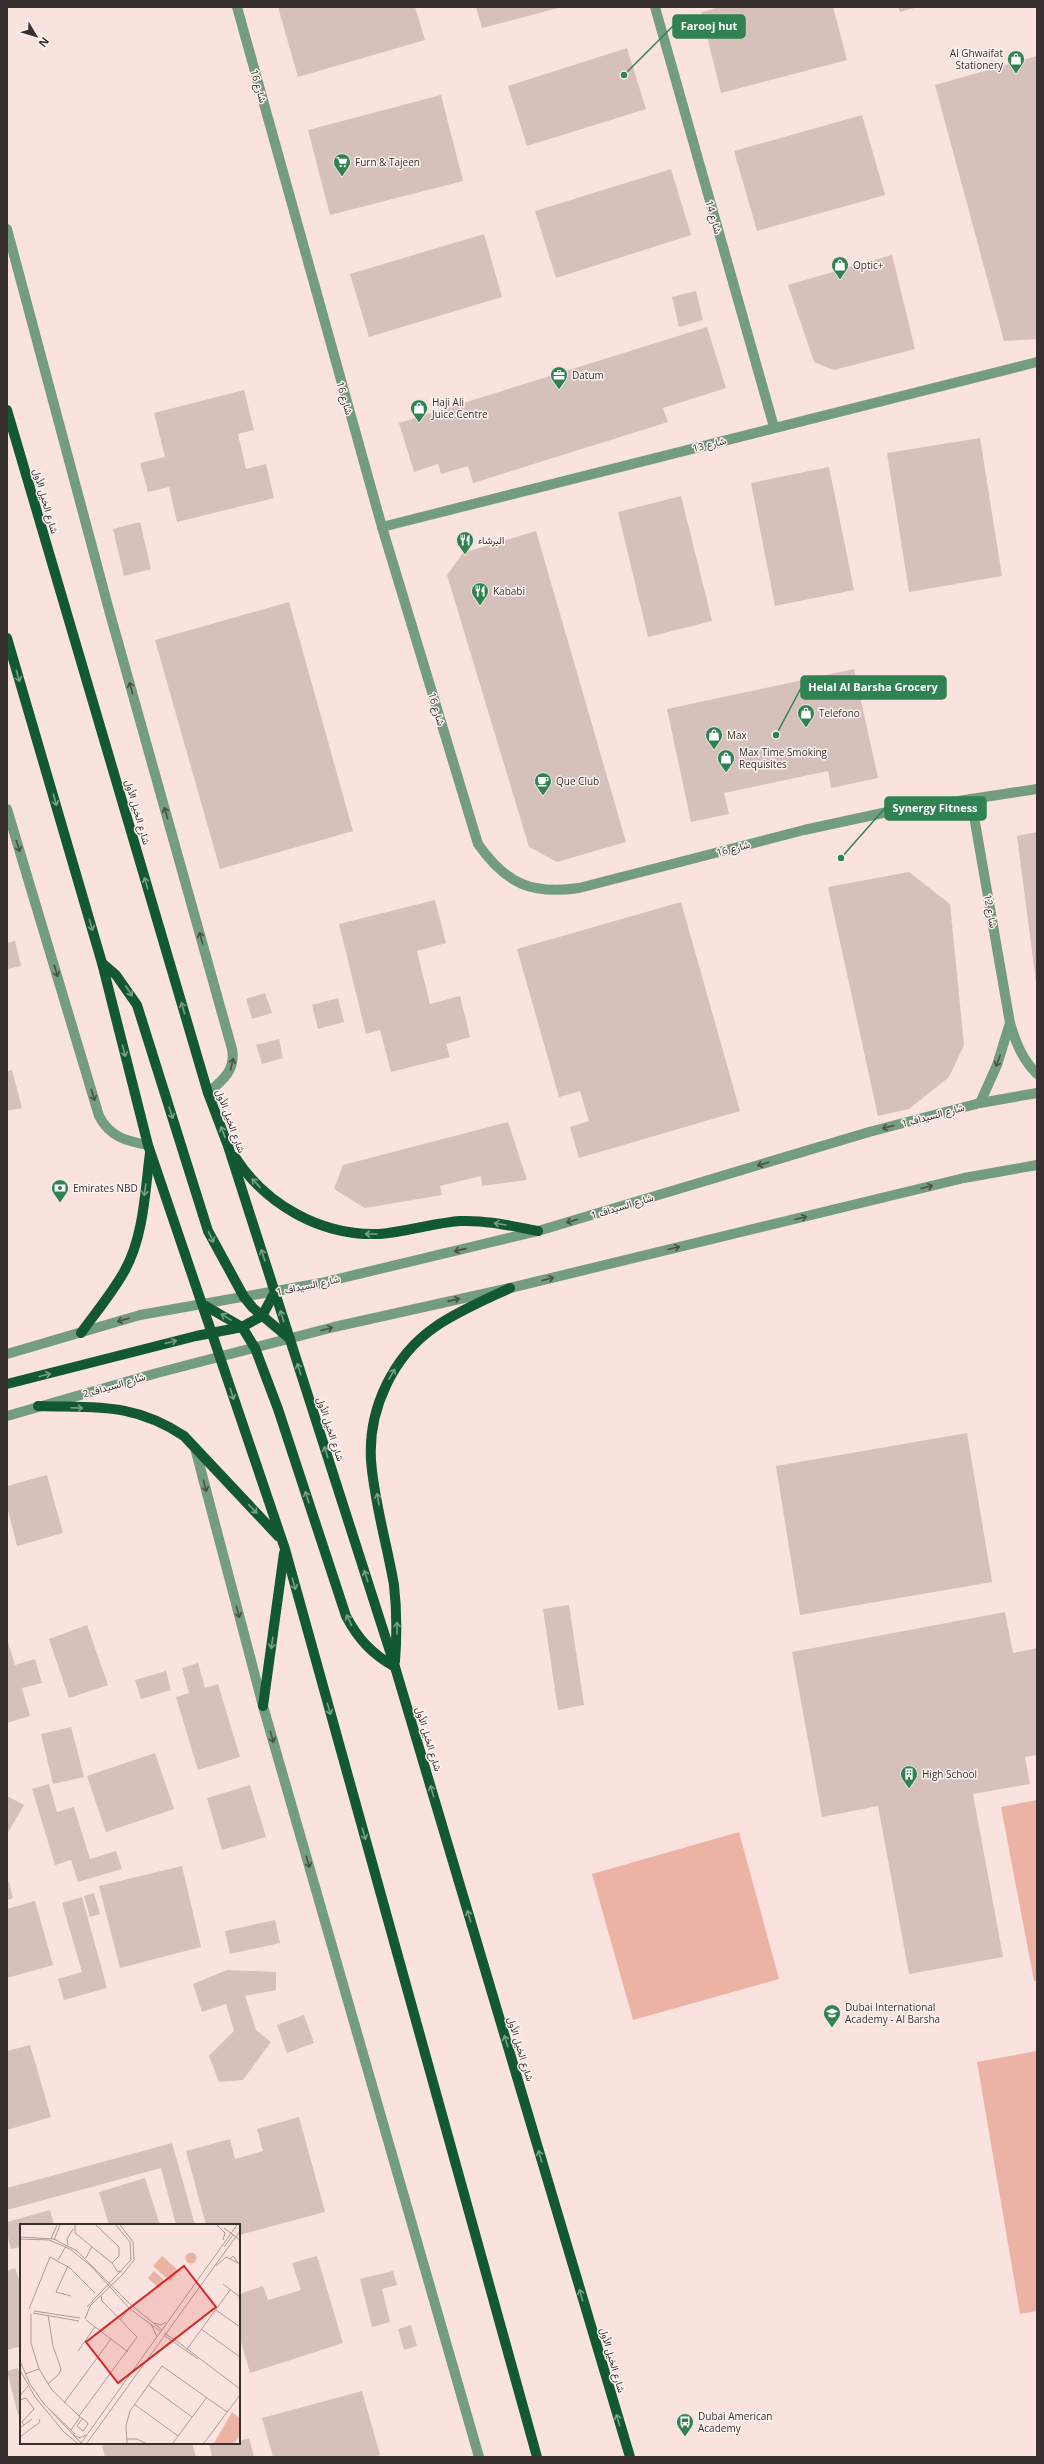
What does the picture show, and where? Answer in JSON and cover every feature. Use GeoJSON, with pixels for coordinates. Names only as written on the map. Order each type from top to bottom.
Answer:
{"type":"FeatureCollection","features":[{"type":"Feature","properties":{"kind":"main road","name":"شارع الخيل الأول"},"geometry":{"type":"LineString","coordinates":[[7,410],[208,1093],[228,1146],[395,1667],[630,2457]]}},
{"type":"Feature","properties":{"kind":"main road"},"geometry":{"type":"LineString","coordinates":[[7,638],[102,963],[149,1148],[221,1356],[281,1538],[537,2457]]}},
{"type":"Feature","properties":{"kind":"main road"},"geometry":{"type":"LineString","coordinates":[[102,963],[116,975],[137,1005],[208,1231],[244,1297],[262,1316],[290,1339]]}},
{"type":"Feature","properties":{"kind":"main road"},"geometry":{"type":"LineString","coordinates":[[228,1146],[257,1185],[276,1201],[296,1215],[338,1231],[380,1234],[459,1221],[480,1221],[538,1231]]}},
{"type":"Feature","properties":{"kind":"main road"},"geometry":{"type":"LineString","coordinates":[[81,1333],[118,1282],[133,1252],[141,1218],[149,1148]]}},
{"type":"Feature","properties":{"kind":"main road"},"geometry":{"type":"LineString","coordinates":[[395,1667],[397,1611],[371,1461],[371,1438],[375,1415],[392,1374],[418,1341],[434,1327],[453,1316],[510,1288]]}},
{"type":"Feature","properties":{"kind":"main road"},"geometry":{"type":"LineString","coordinates":[[7,1384],[242,1327],[262,1316],[275,1292]]}},
{"type":"Feature","properties":{"kind":"main road"},"geometry":{"type":"LineString","coordinates":[[202,1304],[242,1327],[255,1348],[278,1409],[346,1616],[361,1641],[371,1651],[395,1667]]}},
{"type":"Feature","properties":{"kind":"main road"},"geometry":{"type":"LineString","coordinates":[[38,1406],[122,1409],[144,1414],[165,1423],[184,1436],[281,1538]]}},
{"type":"Feature","properties":{"kind":"main road"},"geometry":{"type":"LineString","coordinates":[[263,1706],[284,1549]]}},
{"type":"Feature","properties":{"kind":"street","name":"شارع 16"},"geometry":{"type":"LineString","coordinates":[[237,7],[382,527],[478,844],[492,864],[510,879],[532,889],[556,891],[579,888],[804,830],[892,811],[1037,789]]}},
{"type":"Feature","properties":{"kind":"street","name":"شارع 14"},"geometry":{"type":"LineString","coordinates":[[655,7],[774,428]]}},
{"type":"Feature","properties":{"kind":"street"},"geometry":{"type":"LineString","coordinates":[[7,229],[111,618],[232,1049],[233,1058],[228,1073],[208,1093]]}},
{"type":"Feature","properties":{"kind":"street","name":"شارع 13"},"geometry":{"type":"LineString","coordinates":[[382,527],[1037,362]]}},
{"type":"Feature","properties":{"kind":"street","name":"شارع 12"},"geometry":{"type":"LineString","coordinates":[[971,799],[1010,1024],[1016,1045],[1027,1064],[1037,1074]]}},
{"type":"Feature","properties":{"kind":"street"},"geometry":{"type":"LineString","coordinates":[[7,809],[99,1116],[103,1124],[118,1138],[126,1142],[149,1148]]}},
{"type":"Feature","properties":{"kind":"street","name":"شارع 12"},"geometry":{"type":"LineString","coordinates":[[980,1103],[997,1065],[1010,1024]]}},
{"type":"Feature","properties":{"kind":"street","name":"شارع السيداف 1"},"geometry":{"type":"LineString","coordinates":[[202,1304],[275,1292],[538,1231],[869,1132],[980,1103],[1037,1093]]}},
{"type":"Feature","properties":{"kind":"street"},"geometry":{"type":"LineString","coordinates":[[221,1356],[510,1288],[964,1178],[1037,1165]]}},
{"type":"Feature","properties":{"kind":"street"},"geometry":{"type":"LineString","coordinates":[[7,1354],[140,1315],[202,1304]]}},
{"type":"Feature","properties":{"kind":"street","name":"شارع السيداف 2"},"geometry":{"type":"LineString","coordinates":[[7,1416],[38,1406],[221,1356]]}},
{"type":"Feature","properties":{"kind":"street"},"geometry":{"type":"LineString","coordinates":[[195,1448],[263,1706],[479,2457]]}},
{"type":"Feature","properties":{"kind":"shaded area"},"geometry":{"type":"Polygon","coordinates":[[[1037,1800],[1037,1980],[1034,1981],[1001,1807],[1037,1800]]]}},
{"type":"Feature","properties":{"kind":"shaded area"},"geometry":{"type":"Polygon","coordinates":[[[739,1832],[779,1979],[633,2020],[592,1874],[739,1832]]]}},
{"type":"Feature","properties":{"kind":"shaded area"},"geometry":{"type":"Polygon","coordinates":[[[1037,2051],[1037,2311],[1020,2314],[977,2062],[1037,2051]]]}},
{"type":"Feature","properties":{"kind":"building"},"geometry":{"type":"Polygon","coordinates":[[[278,7],[415,7],[425,40],[298,77],[278,7]]]}},
{"type":"Feature","properties":{"kind":"building"},"geometry":{"type":"Polygon","coordinates":[[[476,7],[558,7],[558,8],[482,28],[476,7]]]}},
{"type":"Feature","properties":{"kind":"building"},"geometry":{"type":"Polygon","coordinates":[[[721,7],[833,7],[847,60],[721,93],[701,12],[721,7]]]}},
{"type":"Feature","properties":{"kind":"building"},"geometry":{"type":"Polygon","coordinates":[[[898,7],[918,7],[900,12],[898,7]]]}},
{"type":"Feature","properties":{"kind":"building"},"geometry":{"type":"Polygon","coordinates":[[[627,48],[646,109],[527,146],[508,86],[627,48]]]}},
{"type":"Feature","properties":{"kind":"building"},"geometry":{"type":"Polygon","coordinates":[[[1037,56],[1037,339],[1004,341],[935,85],[1037,56]]]}},
{"type":"Feature","properties":{"kind":"building"},"geometry":{"type":"Polygon","coordinates":[[[441,95],[463,181],[330,215],[308,130],[441,95]]]}},
{"type":"Feature","properties":{"kind":"building"},"geometry":{"type":"Polygon","coordinates":[[[862,115],[885,195],[757,231],[734,151],[862,115]]]}},
{"type":"Feature","properties":{"kind":"building"},"geometry":{"type":"Polygon","coordinates":[[[671,169],[691,235],[556,278],[535,211],[671,169]]]}},
{"type":"Feature","properties":{"kind":"building"},"geometry":{"type":"Polygon","coordinates":[[[484,234],[502,297],[369,337],[350,274],[484,234]]]}},
{"type":"Feature","properties":{"kind":"building"},"geometry":{"type":"Polygon","coordinates":[[[892,255],[915,349],[834,370],[814,362],[788,285],[892,255]]]}},
{"type":"Feature","properties":{"kind":"building"},"geometry":{"type":"Polygon","coordinates":[[[696,291],[703,320],[679,327],[672,297],[696,291]]]}},
{"type":"Feature","properties":{"kind":"building"},"geometry":{"type":"Polygon","coordinates":[[[707,327],[726,388],[663,408],[668,422],[473,483],[468,466],[441,474],[438,464],[414,472],[399,423],[707,327]]]}},
{"type":"Feature","properties":{"kind":"building"},"geometry":{"type":"Polygon","coordinates":[[[244,390],[254,430],[238,434],[246,469],[266,464],[274,498],[177,522],[169,487],[148,492],[140,463],[165,457],[154,413],[244,390]]]}},
{"type":"Feature","properties":{"kind":"building"},"geometry":{"type":"Polygon","coordinates":[[[980,438],[1002,576],[909,592],[887,453],[980,438]]]}},
{"type":"Feature","properties":{"kind":"building"},"geometry":{"type":"Polygon","coordinates":[[[829,467],[854,590],[775,606],[751,483],[829,467]]]}},
{"type":"Feature","properties":{"kind":"building"},"geometry":{"type":"Polygon","coordinates":[[[681,496],[712,621],[648,637],[618,512],[681,496]]]}},
{"type":"Feature","properties":{"kind":"building"},"geometry":{"type":"Polygon","coordinates":[[[140,522],[151,569],[124,576],[113,529],[140,522]]]}},
{"type":"Feature","properties":{"kind":"building"},"geometry":{"type":"Polygon","coordinates":[[[536,531],[626,842],[557,862],[529,847],[447,575],[463,553],[536,531]]]}},
{"type":"Feature","properties":{"kind":"building"},"geometry":{"type":"Polygon","coordinates":[[[289,602],[353,831],[220,869],[155,640],[289,602]]]}},
{"type":"Feature","properties":{"kind":"building"},"geometry":{"type":"Polygon","coordinates":[[[854,669],[878,778],[831,788],[828,771],[724,793],[729,814],[691,822],[667,709],[854,669]]]}},
{"type":"Feature","properties":{"kind":"building"},"geometry":{"type":"Polygon","coordinates":[[[1037,832],[1037,982],[1036,982],[1017,836],[1037,832]]]}},
{"type":"Feature","properties":{"kind":"building"},"geometry":{"type":"Polygon","coordinates":[[[909,872],[950,904],[964,1045],[949,1077],[909,1109],[878,1116],[828,887],[909,872]]]}},
{"type":"Feature","properties":{"kind":"building"},"geometry":{"type":"Polygon","coordinates":[[[435,900],[446,943],[417,951],[430,1004],[460,996],[470,1037],[446,1044],[450,1057],[391,1072],[380,1030],[366,1034],[339,924],[435,900]]]}},
{"type":"Feature","properties":{"kind":"building"},"geometry":{"type":"Polygon","coordinates":[[[681,902],[740,1111],[579,1158],[570,1127],[589,1121],[580,1091],[559,1097],[517,949],[681,902]]]}},
{"type":"Feature","properties":{"kind":"building"},"geometry":{"type":"Polygon","coordinates":[[[15,941],[21,966],[7,969],[7,943],[15,941]]]}},
{"type":"Feature","properties":{"kind":"building"},"geometry":{"type":"Polygon","coordinates":[[[265,993],[272,1013],[252,1019],[246,999],[265,993]]]}},
{"type":"Feature","properties":{"kind":"building"},"geometry":{"type":"Polygon","coordinates":[[[338,998],[344,1022],[318,1029],[312,1005],[338,998]]]}},
{"type":"Feature","properties":{"kind":"building"},"geometry":{"type":"Polygon","coordinates":[[[279,1039],[283,1058],[262,1064],[256,1045],[279,1039]]]}},
{"type":"Feature","properties":{"kind":"building"},"geometry":{"type":"Polygon","coordinates":[[[12,1070],[22,1108],[7,1111],[7,1071],[12,1070]]]}},
{"type":"Feature","properties":{"kind":"building"},"geometry":{"type":"Polygon","coordinates":[[[508,1122],[527,1180],[482,1186],[481,1176],[440,1186],[442,1195],[365,1208],[334,1189],[343,1165],[508,1122]]]}},
{"type":"Feature","properties":{"kind":"building"},"geometry":{"type":"Polygon","coordinates":[[[967,1433],[992,1582],[800,1615],[776,1466],[967,1433]]]}},
{"type":"Feature","properties":{"kind":"building"},"geometry":{"type":"Polygon","coordinates":[[[47,1475],[63,1533],[17,1546],[7,1506],[7,1486],[47,1475]]]}},
{"type":"Feature","properties":{"kind":"building"},"geometry":{"type":"Polygon","coordinates":[[[569,1605],[584,1705],[558,1710],[543,1609],[569,1605]]]}},
{"type":"Feature","properties":{"kind":"building","name":"High School"},"geometry":{"type":"Polygon","coordinates":[[[1005,1612],[1013,1653],[1037,1648],[1037,1755],[1025,1757],[1030,1784],[973,1794],[1003,1957],[909,1974],[878,1806],[822,1817],[792,1652],[1005,1612]]]}},
{"type":"Feature","properties":{"kind":"building"},"geometry":{"type":"Polygon","coordinates":[[[87,1625],[108,1685],[69,1698],[49,1639],[87,1625]]]}},
{"type":"Feature","properties":{"kind":"building"},"geometry":{"type":"Polygon","coordinates":[[[7,1639],[15,1665],[35,1659],[42,1683],[22,1688],[30,1716],[7,1723],[7,1639]]]}},
{"type":"Feature","properties":{"kind":"building"},"geometry":{"type":"Polygon","coordinates":[[[198,1663],[205,1688],[218,1684],[240,1757],[198,1770],[176,1697],[189,1693],[182,1668],[198,1663]]]}},
{"type":"Feature","properties":{"kind":"building"},"geometry":{"type":"Polygon","coordinates":[[[166,1671],[171,1690],[141,1699],[135,1680],[166,1671]]]}},
{"type":"Feature","properties":{"kind":"building"},"geometry":{"type":"Polygon","coordinates":[[[71,1727],[84,1777],[53,1784],[41,1734],[71,1727]]]}},
{"type":"Feature","properties":{"kind":"building"},"geometry":{"type":"Polygon","coordinates":[[[155,1753],[174,1809],[106,1832],[87,1776],[155,1753]]]}},
{"type":"Feature","properties":{"kind":"building"},"geometry":{"type":"Polygon","coordinates":[[[49,1784],[57,1812],[74,1807],[90,1859],[116,1851],[122,1869],[78,1882],[71,1860],[55,1865],[32,1789],[49,1784]]]}},
{"type":"Feature","properties":{"kind":"building"},"geometry":{"type":"Polygon","coordinates":[[[250,1785],[266,1837],[222,1850],[207,1798],[250,1785]]]}},
{"type":"Feature","properties":{"kind":"building"},"geometry":{"type":"Polygon","coordinates":[[[7,1796],[24,1805],[7,1834],[7,1796]]]}},
{"type":"Feature","properties":{"kind":"building"},"geometry":{"type":"Polygon","coordinates":[[[182,1866],[201,1947],[120,1968],[99,1886],[182,1866]]]}},
{"type":"Feature","properties":{"kind":"building"},"geometry":{"type":"Polygon","coordinates":[[[7,1882],[9,1882],[13,1898],[7,1900],[7,1882]]]}},
{"type":"Feature","properties":{"kind":"building"},"geometry":{"type":"Polygon","coordinates":[[[94,1893],[100,1914],[90,1917],[84,1896],[94,1893]]]}},
{"type":"Feature","properties":{"kind":"building"},"geometry":{"type":"Polygon","coordinates":[[[82,1897],[107,1988],[64,2000],[58,1979],[82,1972],[62,1903],[82,1897]]]}},
{"type":"Feature","properties":{"kind":"building"},"geometry":{"type":"Polygon","coordinates":[[[35,1901],[53,1965],[7,1978],[7,1909],[35,1901]]]}},
{"type":"Feature","properties":{"kind":"building"},"geometry":{"type":"Polygon","coordinates":[[[275,1920],[280,1943],[230,1954],[225,1931],[275,1920]]]}},
{"type":"Feature","properties":{"kind":"building"},"geometry":{"type":"Polygon","coordinates":[[[227,1970],[276,1972],[276,1990],[245,1996],[256,2030],[271,2042],[243,2080],[219,2082],[209,2056],[234,2031],[226,2004],[202,2012],[193,1984],[227,1970]]]}},
{"type":"Feature","properties":{"kind":"building"},"geometry":{"type":"Polygon","coordinates":[[[304,2015],[314,2043],[287,2053],[277,2025],[304,2015]]]}},
{"type":"Feature","properties":{"kind":"building"},"geometry":{"type":"Polygon","coordinates":[[[30,2045],[51,2117],[7,2130],[7,2051],[30,2045]]]}},
{"type":"Feature","properties":{"kind":"building"},"geometry":{"type":"Polygon","coordinates":[[[299,2117],[325,2212],[240,2235],[240,2224],[206,2224],[186,2151],[230,2139],[235,2159],[263,2151],[257,2129],[299,2117]]]}},
{"type":"Feature","properties":{"kind":"building"},"geometry":{"type":"Polygon","coordinates":[[[172,2143],[195,2224],[176,2224],[161,2168],[7,2210],[7,2188],[172,2143]]]}},
{"type":"Feature","properties":{"kind":"building"},"geometry":{"type":"Polygon","coordinates":[[[145,2178],[160,2224],[109,2224],[99,2192],[145,2178]]]}},
{"type":"Feature","properties":{"kind":"building"},"geometry":{"type":"Polygon","coordinates":[[[50,2210],[54,2224],[20,2224],[20,2247],[11,2249],[7,2234],[7,2222],[50,2210]]]}},
{"type":"Feature","properties":{"kind":"building"},"geometry":{"type":"Polygon","coordinates":[[[317,2256],[343,2343],[250,2373],[240,2338],[240,2294],[263,2286],[268,2300],[301,2290],[292,2263],[317,2256]]]}},
{"type":"Feature","properties":{"kind":"building"},"geometry":{"type":"Polygon","coordinates":[[[15,2268],[20,2282],[20,2346],[7,2350],[7,2271],[15,2268]]]}},
{"type":"Feature","properties":{"kind":"building"},"geometry":{"type":"Polygon","coordinates":[[[393,2271],[397,2285],[382,2289],[390,2322],[372,2327],[360,2279],[393,2271]]]}},
{"type":"Feature","properties":{"kind":"building"},"geometry":{"type":"Polygon","coordinates":[[[411,2325],[417,2346],[404,2350],[398,2329],[411,2325]]]}},
{"type":"Feature","properties":{"kind":"building"},"geometry":{"type":"Polygon","coordinates":[[[18,2368],[20,2377],[20,2414],[18,2415],[7,2371],[18,2368]]]}},
{"type":"Feature","properties":{"kind":"building"},"geometry":{"type":"Polygon","coordinates":[[[362,2391],[380,2455],[372,2457],[273,2457],[262,2418],[362,2391]]]}},
{"type":"Feature","properties":{"kind":"building"},"geometry":{"type":"Polygon","coordinates":[[[249,2438],[254,2457],[212,2457],[209,2444],[240,2444],[240,2441],[249,2438]]]}},
{"type":"Feature","properties":{"kind":"building"},"geometry":{"type":"Polygon","coordinates":[[[109,2444],[192,2444],[196,2457],[105,2457],[102,2446],[109,2444]]]}},
{"type":"Feature","properties":{"kind":"place","name":"Al Ghwaifat Stationery"},"geometry":{"type":"Point","coordinates":[1016,74]}},
{"type":"Feature","properties":{"kind":"place","name":"Farooj hut"},"geometry":{"type":"Point","coordinates":[624,75]}},
{"type":"Feature","properties":{"kind":"place","name":"Furn & Tajeen"},"geometry":{"type":"Point","coordinates":[342,177]}},
{"type":"Feature","properties":{"kind":"place","name":"Optic+"},"geometry":{"type":"Point","coordinates":[840,280]}},
{"type":"Feature","properties":{"kind":"place","name":"Datum"},"geometry":{"type":"Point","coordinates":[559,390]}},
{"type":"Feature","properties":{"kind":"place","name":"Haji Ali Juice Centre"},"geometry":{"type":"Point","coordinates":[419,423]}},
{"type":"Feature","properties":{"kind":"place","name":"البرشاء"},"geometry":{"type":"Point","coordinates":[465,555]}},
{"type":"Feature","properties":{"kind":"place","name":"Kababi"},"geometry":{"type":"Point","coordinates":[480,606]}},
{"type":"Feature","properties":{"kind":"place","name":"Telefono"},"geometry":{"type":"Point","coordinates":[806,728]}},
{"type":"Feature","properties":{"kind":"place","name":"Helal Al Barsha Grocery"},"geometry":{"type":"Point","coordinates":[776,735]}},
{"type":"Feature","properties":{"kind":"place","name":"Max"},"geometry":{"type":"Point","coordinates":[714,750]}},
{"type":"Feature","properties":{"kind":"place","name":"Max Time Smoking Requisites"},"geometry":{"type":"Point","coordinates":[726,773]}},
{"type":"Feature","properties":{"kind":"place","name":"Que Club"},"geometry":{"type":"Point","coordinates":[543,796]}},
{"type":"Feature","properties":{"kind":"place","name":"Synergy Fitness"},"geometry":{"type":"Point","coordinates":[841,858]}},
{"type":"Feature","properties":{"kind":"place","name":"Emirates NBD"},"geometry":{"type":"Point","coordinates":[60,1203]}},
{"type":"Feature","properties":{"kind":"place","name":"High School"},"geometry":{"type":"Point","coordinates":[909,1789]}},
{"type":"Feature","properties":{"kind":"place","name":"Dubai International Academy - Al Barsha"},"geometry":{"type":"Point","coordinates":[832,2028]}},
{"type":"Feature","properties":{"kind":"place","name":"Dubai American Academy"},"geometry":{"type":"Point","coordinates":[685,2437]}}]}
